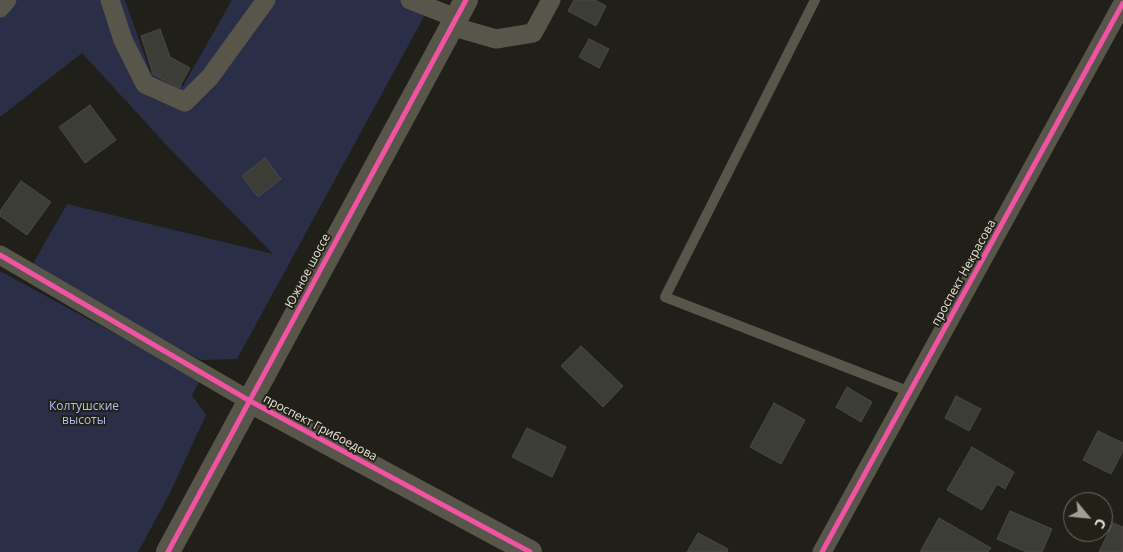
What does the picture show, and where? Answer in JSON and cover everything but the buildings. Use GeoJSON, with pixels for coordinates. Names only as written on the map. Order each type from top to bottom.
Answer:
{"type":"FeatureCollection","features":[{"type":"Feature","properties":{"kind":"street"},"geometry":{"type":"LineString","coordinates":[[0,8],[6,0]]}},
{"type":"Feature","properties":{"kind":"street"},"geometry":{"type":"LineString","coordinates":[[110,0],[122,40],[144,84],[185,102],[210,77],[266,0]]}},
{"type":"Feature","properties":{"kind":"street"},"geometry":{"type":"LineString","coordinates":[[410,0],[458,15],[496,39],[533,33],[552,0]]}},
{"type":"Feature","properties":{"kind":"street","name":"проспект Некрасова"},"geometry":{"type":"LineString","coordinates":[[822,552],[1123,4]]}},
{"type":"Feature","properties":{"kind":"street","name":"Южное шоссе"},"geometry":{"type":"LineString","coordinates":[[168,552],[458,15]]}},
{"type":"Feature","properties":{"kind":"street","name":"проспект Грибоедова"},"geometry":{"type":"LineString","coordinates":[[0,255],[250,401],[530,552]]}},
{"type":"Feature","properties":{"kind":"lane"},"geometry":{"type":"LineString","coordinates":[[815,0],[665,297],[910,392]]}},
{"type":"Feature","properties":{"kind":"green space"},"geometry":{"type":"Polygon","coordinates":[[[0,0],[125,0],[150,71],[183,86],[232,0],[433,0],[237,359],[201,360],[30,269],[67,204],[273,254],[171,150],[82,53],[0,117],[0,0]]]}},
{"type":"Feature","properties":{"kind":"green space","name":"Колтушские высоты"},"geometry":{"type":"Polygon","coordinates":[[[0,271],[200,380],[192,395],[206,415],[169,495],[138,552],[0,552],[0,271]]]}},
{"type":"Feature","properties":{"kind":"cycle path"},"geometry":{"type":"LineString","coordinates":[[168,552],[466,0]]}},
{"type":"Feature","properties":{"kind":"cycle path"},"geometry":{"type":"LineString","coordinates":[[822,552],[1123,3]]}},
{"type":"Feature","properties":{"kind":"cycle path"},"geometry":{"type":"LineString","coordinates":[[0,255],[250,401],[530,552]]}}]}
